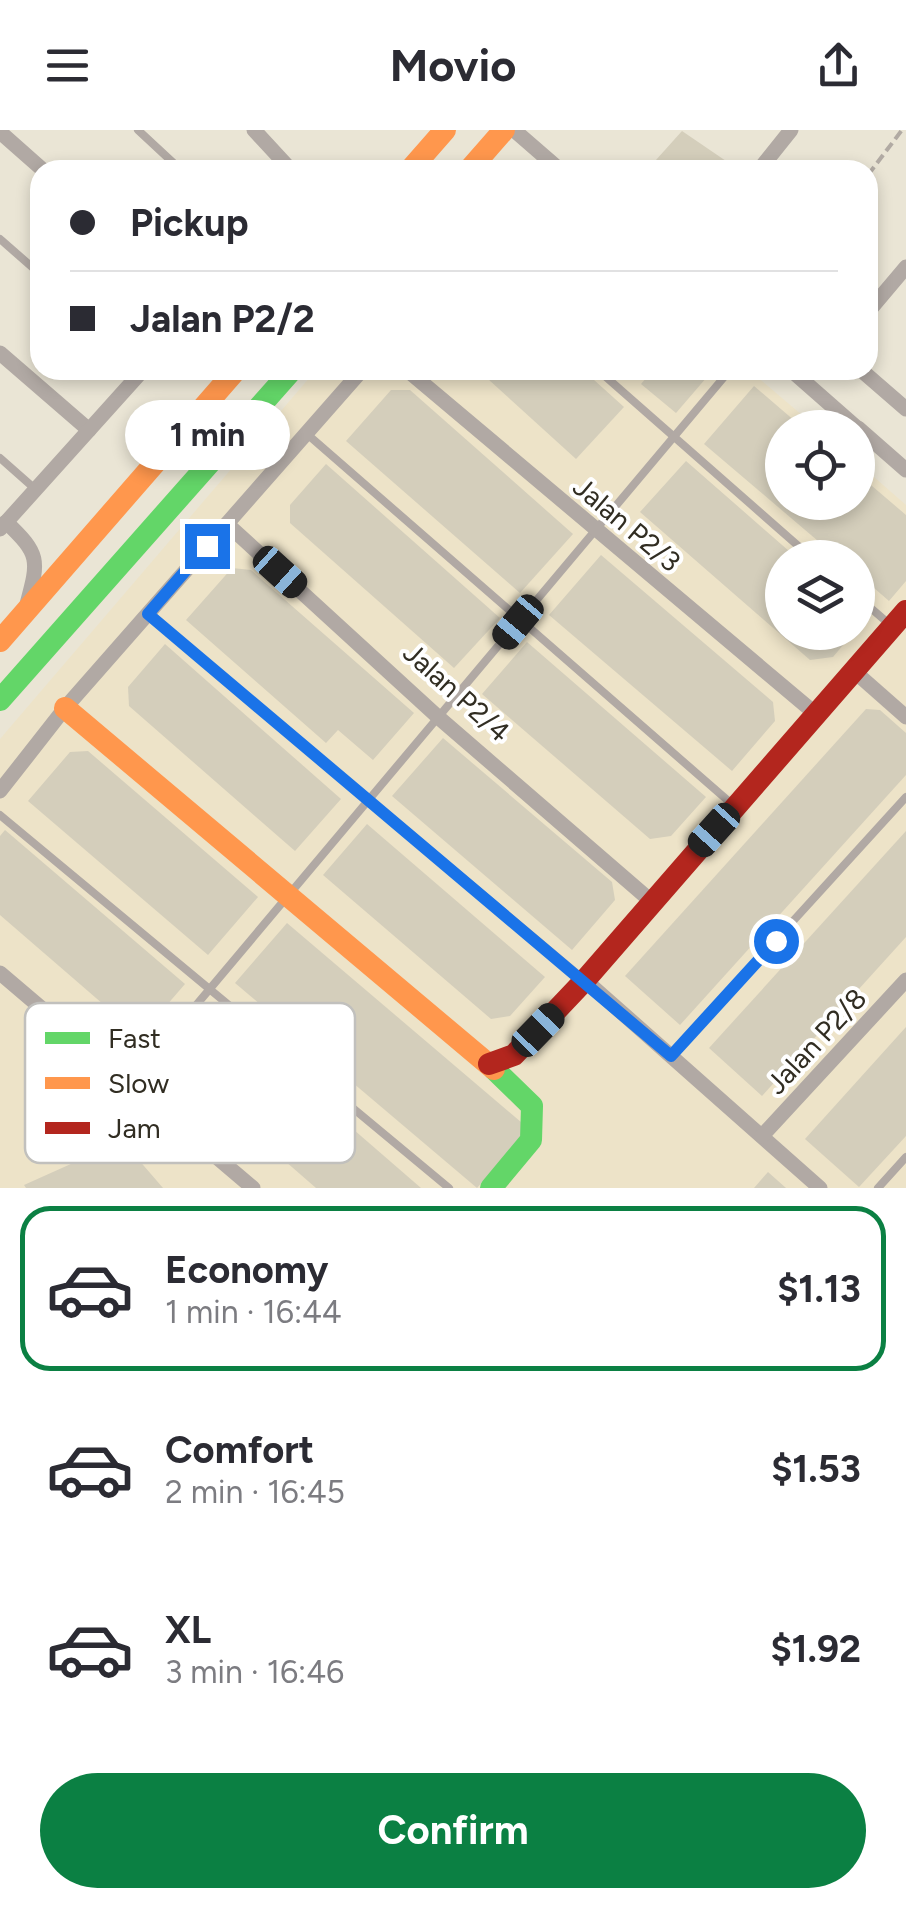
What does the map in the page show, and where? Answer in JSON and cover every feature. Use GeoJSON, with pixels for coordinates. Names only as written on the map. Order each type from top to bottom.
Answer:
{"type":"FeatureCollection","features":[{"type":"Feature","properties":{"kind":"street"},"geometry":{"type":"LineString","coordinates":[[254,130],[282,160]]}},
{"type":"Feature","properties":{"kind":"street"},"geometry":{"type":"LineString","coordinates":[[419,160],[445,130]]}},
{"type":"Feature","properties":{"kind":"street"},"geometry":{"type":"LineString","coordinates":[[478,160],[504,130]]}},
{"type":"Feature","properties":{"kind":"street"},"geometry":{"type":"LineString","coordinates":[[514,130],[543,160]]}},
{"type":"Feature","properties":{"kind":"street"},"geometry":{"type":"LineString","coordinates":[[767,160],[791,130]]}},
{"type":"Feature","properties":{"kind":"street"},"geometry":{"type":"LineString","coordinates":[[0,132],[32,160]]}},
{"type":"Feature","properties":{"kind":"street"},"geometry":{"type":"LineString","coordinates":[[878,300],[906,267]]}},
{"type":"Feature","properties":{"kind":"street"},"geometry":{"type":"LineString","coordinates":[[0,353],[30,379]]}},
{"type":"Feature","properties":{"kind":"street"},"geometry":{"type":"LineString","coordinates":[[31,380],[88,430]]}},
{"type":"Feature","properties":{"kind":"street"},"geometry":{"type":"LineString","coordinates":[[24,613],[36,560],[30,546],[3,526],[134,380]]}},
{"type":"Feature","properties":{"kind":"street"},"geometry":{"type":"LineString","coordinates":[[0,641],[227,380]]}},
{"type":"Feature","properties":{"kind":"street"},"geometry":{"type":"LineString","coordinates":[[0,700],[11,676],[283,380]]}},
{"type":"Feature","properties":{"kind":"street"},"geometry":{"type":"LineString","coordinates":[[0,791],[65,708],[353,380]]}},
{"type":"Feature","properties":{"kind":"street","name":"Jalan P2/3"},"geometry":{"type":"LineString","coordinates":[[419,380],[816,715]]}},
{"type":"Feature","properties":{"kind":"street"},"geometry":{"type":"LineString","coordinates":[[802,380],[837,410]]}},
{"type":"Feature","properties":{"kind":"street"},"geometry":{"type":"LineString","coordinates":[[873,380],[906,409]]}},
{"type":"Feature","properties":{"kind":"street"},"geometry":{"type":"LineString","coordinates":[[875,443],[906,470]]}},
{"type":"Feature","properties":{"kind":"street","name":"Jalan P2/4"},"geometry":{"type":"LineString","coordinates":[[227,524],[438,717],[651,901]]}},
{"type":"Feature","properties":{"kind":"street"},"geometry":{"type":"LineString","coordinates":[[489,1064],[514,1055],[585,980],[899,619]]}},
{"type":"Feature","properties":{"kind":"street"},"geometry":{"type":"LineString","coordinates":[[855,672],[906,718]]}},
{"type":"Feature","properties":{"kind":"street"},"geometry":{"type":"LineString","coordinates":[[65,708],[489,1064],[532,1106],[532,1140],[491,1188]]}},
{"type":"Feature","properties":{"kind":"street"},"geometry":{"type":"LineString","coordinates":[[0,973],[35,1003]]}},
{"type":"Feature","properties":{"kind":"street"},"geometry":{"type":"LineString","coordinates":[[585,980],[820,1188]]}},
{"type":"Feature","properties":{"kind":"street","name":"Jalan P2/8"},"geometry":{"type":"LineString","coordinates":[[762,1136],[906,980]]}},
{"type":"Feature","properties":{"kind":"street"},"geometry":{"type":"LineString","coordinates":[[222,1163],[252,1188]]}},
{"type":"Feature","properties":{"kind":"lane"},"geometry":{"type":"LineString","coordinates":[[138,130],[170,160]]}},
{"type":"Feature","properties":{"kind":"lane"},"geometry":{"type":"LineString","coordinates":[[0,239],[30,265]]}},
{"type":"Feature","properties":{"kind":"lane"},"geometry":{"type":"LineString","coordinates":[[609,380],[791,540]]}},
{"type":"Feature","properties":{"kind":"lane"},"geometry":{"type":"LineString","coordinates":[[198,1003],[722,380]]}},
{"type":"Feature","properties":{"kind":"lane"},"geometry":{"type":"LineString","coordinates":[[307,434],[518,622],[735,806]]}},
{"type":"Feature","properties":{"kind":"lane"},"geometry":{"type":"LineString","coordinates":[[0,458],[36,489]]}},
{"type":"Feature","properties":{"kind":"lane"},"geometry":{"type":"LineString","coordinates":[[875,606],[899,619]]}},
{"type":"Feature","properties":{"kind":"lane"},"geometry":{"type":"LineString","coordinates":[[148,614],[367,802],[585,980]]}},
{"type":"Feature","properties":{"kind":"lane"},"geometry":{"type":"LineString","coordinates":[[671,1056],[906,797]]}},
{"type":"Feature","properties":{"kind":"lane"},"geometry":{"type":"LineString","coordinates":[[0,816],[223,1003]]}},
{"type":"Feature","properties":{"kind":"lane"},"geometry":{"type":"LineString","coordinates":[[355,1111],[449,1188]]}},
{"type":"Feature","properties":{"kind":"lane"},"geometry":{"type":"LineString","coordinates":[[878,1188],[906,1157]]}},
{"type":"Feature","properties":{"kind":"path"},"geometry":{"type":"LineString","coordinates":[[878,162],[902,130]]}},
{"type":"Feature","properties":{"kind":"shaded area"},"geometry":{"type":"Polygon","coordinates":[[[307,380],[761,380],[796,410],[765,410],[765,520],[875,520],[875,478],[906,505],[906,1188],[0,1188],[0,739],[307,380]]]}},
{"type":"Feature","properties":{"kind":"building"},"geometry":{"type":"Polygon","coordinates":[[[682,131],[725,160],[656,160],[682,131]]]}},
{"type":"Feature","properties":{"kind":"building"},"geometry":{"type":"Polygon","coordinates":[[[489,380],[594,380],[624,407],[576,459],[489,380]]]}},
{"type":"Feature","properties":{"kind":"building"},"geometry":{"type":"Polygon","coordinates":[[[644,380],[704,380],[676,413],[641,384],[644,380]]]}},
{"type":"Feature","properties":{"kind":"building"},"geometry":{"type":"Polygon","coordinates":[[[754,386],[782,410],[765,410],[765,496],[704,444],[754,386]]]}},
{"type":"Feature","properties":{"kind":"building"},"geometry":{"type":"Polygon","coordinates":[[[391,390],[410,390],[573,534],[520,593],[346,441],[391,390]]]}},
{"type":"Feature","properties":{"kind":"building"},"geometry":{"type":"Polygon","coordinates":[[[686,461],[776,540],[765,540],[765,621],[640,512],[686,461]]]}},
{"type":"Feature","properties":{"kind":"building"},"geometry":{"type":"Polygon","coordinates":[[[326,464],[500,618],[454,668],[290,523],[290,505],[326,464]]]}},
{"type":"Feature","properties":{"kind":"building"},"geometry":{"type":"Polygon","coordinates":[[[875,489],[906,515],[906,581],[889,601],[875,589],[875,540],[817,540],[793,520],[875,520],[875,489]]]}},
{"type":"Feature","properties":{"kind":"building"},"geometry":{"type":"Polygon","coordinates":[[[601,555],[773,702],[775,721],[732,771],[549,615],[601,555]]]}},
{"type":"Feature","properties":{"kind":"building"},"geometry":{"type":"Polygon","coordinates":[[[232,568],[251,570],[414,713],[373,760],[338,730],[326,743],[186,620],[232,568]]]}},
{"type":"Feature","properties":{"kind":"building"},"geometry":{"type":"Polygon","coordinates":[[[527,642],[706,797],[671,836],[650,839],[482,694],[527,642]]]}},
{"type":"Feature","properties":{"kind":"building"},"geometry":{"type":"Polygon","coordinates":[[[165,644],[341,799],[295,851],[129,706],[128,687],[165,644]]]}},
{"type":"Feature","properties":{"kind":"building"},"geometry":{"type":"Polygon","coordinates":[[[799,650],[839,650],[833,657],[810,660],[799,650]]]}},
{"type":"Feature","properties":{"kind":"building"},"geometry":{"type":"Polygon","coordinates":[[[866,709],[880,710],[906,733],[906,775],[680,1025],[625,976],[866,709]]]}},
{"type":"Feature","properties":{"kind":"building"},"geometry":{"type":"Polygon","coordinates":[[[443,738],[612,882],[615,900],[572,950],[392,796],[443,738]]]}},
{"type":"Feature","properties":{"kind":"building"},"geometry":{"type":"Polygon","coordinates":[[[88,751],[258,897],[208,955],[28,801],[70,752],[88,751]]]}},
{"type":"Feature","properties":{"kind":"building"},"geometry":{"type":"Polygon","coordinates":[[[367,824],[545,977],[510,1016],[491,1019],[323,875],[367,824]]]}},
{"type":"Feature","properties":{"kind":"building"},"geometry":{"type":"Polygon","coordinates":[[[5,830],[185,984],[169,1003],[102,1003],[0,915],[0,836],[5,830]]]}},
{"type":"Feature","properties":{"kind":"building"},"geometry":{"type":"Polygon","coordinates":[[[906,831],[906,937],[762,1096],[709,1048],[906,831]]]}},
{"type":"Feature","properties":{"kind":"building"},"geometry":{"type":"Polygon","coordinates":[[[287,923],[528,1128],[477,1188],[355,1085],[355,1003],[259,1003],[235,983],[287,923]]]}},
{"type":"Feature","properties":{"kind":"building"},"geometry":{"type":"Polygon","coordinates":[[[906,1027],[906,1136],[859,1187],[805,1139],[906,1027]]]}},
{"type":"Feature","properties":{"kind":"building"},"geometry":{"type":"Polygon","coordinates":[[[355,1131],[421,1188],[316,1188],[287,1163],[355,1163],[355,1131]]]}},
{"type":"Feature","properties":{"kind":"building"},"geometry":{"type":"Polygon","coordinates":[[[73,1163],[141,1163],[163,1188],[26,1188],[24,1185],[73,1163]]]}},
{"type":"Feature","properties":{"kind":"building"},"geometry":{"type":"Polygon","coordinates":[[[768,1172],[786,1188],[754,1188],[768,1172]]]}},
{"type":"Feature","properties":{"kind":"traffic: fast"},"geometry":{"type":"LineString","coordinates":[[0,700],[283,380]]}},
{"type":"Feature","properties":{"kind":"traffic: fast"},"geometry":{"type":"LineString","coordinates":[[491,1188],[531,1140],[532,1106],[494,1069]]}},
{"type":"Feature","properties":{"kind":"traffic: slow"},"geometry":{"type":"LineString","coordinates":[[419,160],[445,130]]}},
{"type":"Feature","properties":{"kind":"traffic: slow"},"geometry":{"type":"LineString","coordinates":[[478,160],[504,130]]}},
{"type":"Feature","properties":{"kind":"traffic: slow"},"geometry":{"type":"LineString","coordinates":[[0,641],[227,380]]}},
{"type":"Feature","properties":{"kind":"traffic: slow"},"geometry":{"type":"LineString","coordinates":[[65,708],[494,1069]]}},
{"type":"Feature","properties":{"kind":"traffic: jam"},"geometry":{"type":"LineString","coordinates":[[489,1064],[514,1055],[585,980],[906,611]]}},
{"type":"Feature","properties":{"kind":"route"},"geometry":{"type":"LineString","coordinates":[[207,546],[148,614],[671,1056],[776,941]]}}]}
